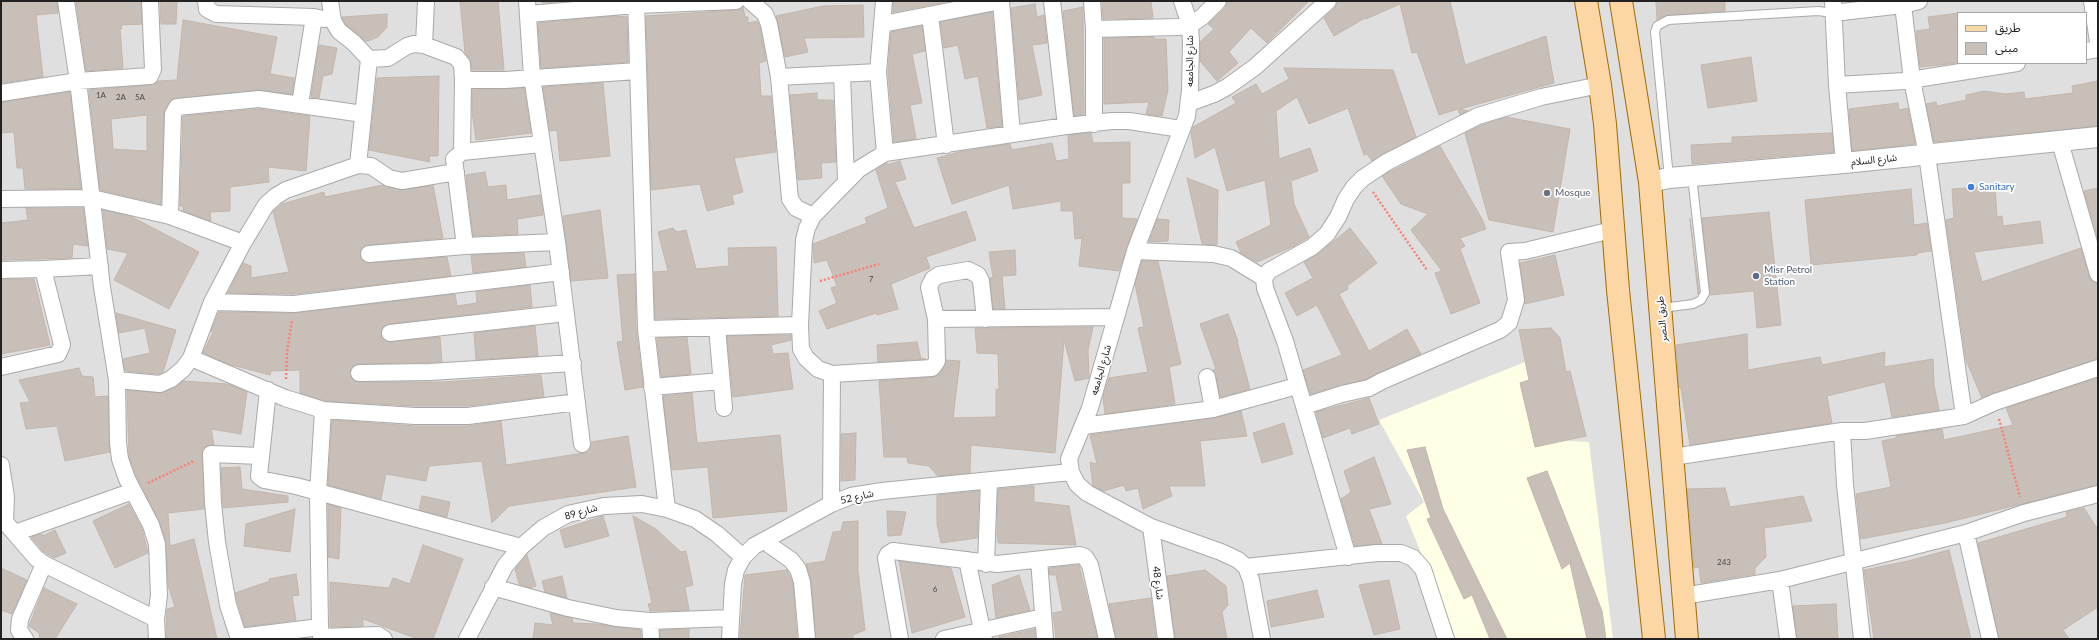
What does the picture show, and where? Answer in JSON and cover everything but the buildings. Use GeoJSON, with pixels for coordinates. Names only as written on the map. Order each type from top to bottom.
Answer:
{"type":"FeatureCollection","features":[{"type":"Feature","properties":{"kind":"main road"},"geometry":{"type":"LineString","coordinates":[[1586,1],[1600,85],[1612,230],[1654,639]]}},
{"type":"Feature","properties":{"kind":"main road","name":"طريق النصر"},"geometry":{"type":"LineString","coordinates":[[1621,1],[1660,180],[1661,308],[1687,639]]}},
{"type":"Feature","properties":{"kind":"street"},"geometry":{"type":"LineString","coordinates":[[66,1],[78,81],[100,266],[117,380],[118,443],[120,459],[133,491],[151,525],[157,544],[159,595],[156,619],[157,639]]}},
{"type":"Feature","properties":{"kind":"street"},"geometry":{"type":"LineString","coordinates":[[1,93],[78,81],[146,77],[152,73],[150,1]]}},
{"type":"Feature","properties":{"kind":"street"},"geometry":{"type":"LineString","coordinates":[[206,1],[207,9],[216,14],[314,18],[333,21]]}},
{"type":"Feature","properties":{"kind":"street"},"geometry":{"type":"LineString","coordinates":[[330,1],[333,21],[339,31],[354,43],[369,59],[384,60],[411,45],[424,45],[459,59],[462,64],[463,80],[462,152]]}},
{"type":"Feature","properties":{"kind":"street"},"geometry":{"type":"LineString","coordinates":[[424,45],[426,1]]}},
{"type":"Feature","properties":{"kind":"street"},"geometry":{"type":"LineString","coordinates":[[582,444],[557,242],[532,77],[527,7],[736,1]]}},
{"type":"Feature","properties":{"kind":"street"},"geometry":{"type":"LineString","coordinates":[[750,1],[765,14],[769,24],[779,77],[790,199],[796,208],[813,216]]}},
{"type":"Feature","properties":{"kind":"street"},"geometry":{"type":"LineString","coordinates":[[884,1],[884,24],[878,72],[885,153]]}},
{"type":"Feature","properties":{"kind":"street"},"geometry":{"type":"LineString","coordinates":[[884,24],[1001,1],[1012,134]]}},
{"type":"Feature","properties":{"kind":"street"},"geometry":{"type":"LineString","coordinates":[[1052,1],[1066,126]]}},
{"type":"Feature","properties":{"kind":"street"},"geometry":{"type":"LineString","coordinates":[[1092,1],[1094,29],[1094,124]]}},
{"type":"Feature","properties":{"kind":"street","name":"شارع الجامعه"},"geometry":{"type":"LineString","coordinates":[[1071,472],[1069,459],[1083,426],[1136,251],[1181,129],[1189,103],[1190,25],[1182,1]]}},
{"type":"Feature","properties":{"kind":"street"},"geometry":{"type":"LineString","coordinates":[[1094,29],[1178,27],[1190,25],[1202,17],[1218,1]]}},
{"type":"Feature","properties":{"kind":"street"},"geometry":{"type":"LineString","coordinates":[[1189,103],[1227,87],[1255,67],[1328,1]]}},
{"type":"Feature","properties":{"kind":"street"},"geometry":{"type":"LineString","coordinates":[[1844,163],[1836,85],[1833,7],[1903,5],[1919,1]]}},
{"type":"Feature","properties":{"kind":"street"},"geometry":{"type":"LineString","coordinates":[[2092,1],[2098,42]]}},
{"type":"Feature","properties":{"kind":"street"},"geometry":{"type":"LineString","coordinates":[[636,3],[646,330],[667,509]]}},
{"type":"Feature","properties":{"kind":"street"},"geometry":{"type":"LineString","coordinates":[[1903,5],[1912,80],[1927,155],[1964,416]]}},
{"type":"Feature","properties":{"kind":"street"},"geometry":{"type":"LineString","coordinates":[[930,15],[946,145]]}},
{"type":"Feature","properties":{"kind":"street"},"geometry":{"type":"LineString","coordinates":[[300,104],[314,18]]}},
{"type":"Feature","properties":{"kind":"street"},"geometry":{"type":"LineString","coordinates":[[2087,51],[2098,49]]}},
{"type":"Feature","properties":{"kind":"street"},"geometry":{"type":"LineString","coordinates":[[358,166],[369,59]]}},
{"type":"Feature","properties":{"kind":"street"},"geometry":{"type":"LineString","coordinates":[[1836,85],[1912,80],[2011,64]]}},
{"type":"Feature","properties":{"kind":"street"},"geometry":{"type":"LineString","coordinates":[[463,80],[505,80],[532,77],[637,72]]}},
{"type":"Feature","properties":{"kind":"street"},"geometry":{"type":"LineString","coordinates":[[779,77],[878,72]]}},
{"type":"Feature","properties":{"kind":"street"},"geometry":{"type":"LineString","coordinates":[[842,74],[846,180]]}},
{"type":"Feature","properties":{"kind":"street"},"geometry":{"type":"LineString","coordinates":[[1348,557],[1305,406],[1285,341],[1265,288],[1264,278],[1269,271],[1312,247],[1327,234],[1338,217],[1346,199],[1363,178],[1406,152],[1478,116],[1541,97],[1600,85]]}},
{"type":"Feature","properties":{"kind":"street"},"geometry":{"type":"LineString","coordinates":[[170,216],[173,114],[175,109],[180,106],[259,99],[363,114]]}},
{"type":"Feature","properties":{"kind":"street"},"geometry":{"type":"LineString","coordinates":[[985,319],[978,275],[968,270],[939,275],[930,282],[930,293],[936,319],[937,361],[932,368],[832,374],[818,369],[806,358],[801,349],[800,325],[804,240],[807,228],[813,216],[846,180],[871,160],[885,153],[1066,126],[1129,121],[1181,129]]}},
{"type":"Feature","properties":{"kind":"street","name":"شارع السلام"},"geometry":{"type":"LineString","coordinates":[[1660,180],[2060,142],[2098,137]]}},
{"type":"Feature","properties":{"kind":"street"},"geometry":{"type":"LineString","coordinates":[[2060,142],[2098,274]]}},
{"type":"Feature","properties":{"kind":"street"},"geometry":{"type":"LineString","coordinates":[[465,246],[454,159],[462,152],[541,144]]}},
{"type":"Feature","properties":{"kind":"street"},"geometry":{"type":"LineString","coordinates":[[117,380],[160,384],[172,379],[183,369],[191,358],[212,302],[243,243],[266,206],[276,196],[286,190],[358,166],[371,166],[389,178],[402,181],[456,172]]}},
{"type":"Feature","properties":{"kind":"street"},"geometry":{"type":"LineString","coordinates":[[1,196],[92,198],[170,216],[243,243]]}},
{"type":"Feature","properties":{"kind":"street"},"geometry":{"type":"LineString","coordinates":[[1305,406],[1342,394],[1369,388],[1500,330],[1509,323],[1516,300],[1509,252],[1525,251],[1612,230]]}},
{"type":"Feature","properties":{"kind":"street"},"geometry":{"type":"LineString","coordinates":[[369,254],[465,246],[557,242]]}},
{"type":"Feature","properties":{"kind":"street"},"geometry":{"type":"LineString","coordinates":[[1136,251],[1213,254],[1231,258],[1264,278]]}},
{"type":"Feature","properties":{"kind":"street"},"geometry":{"type":"LineString","coordinates":[[1,270],[100,266]]}},
{"type":"Feature","properties":{"kind":"street"},"geometry":{"type":"LineString","coordinates":[[1,367],[58,354],[60,351],[62,345],[43,269]]}},
{"type":"Feature","properties":{"kind":"street"},"geometry":{"type":"LineString","coordinates":[[212,302],[294,304],[561,272]]}},
{"type":"Feature","properties":{"kind":"street"},"geometry":{"type":"LineString","coordinates":[[390,333],[566,313]]}},
{"type":"Feature","properties":{"kind":"street"},"geometry":{"type":"LineString","coordinates":[[936,319],[1116,317]]}},
{"type":"Feature","properties":{"kind":"street"},"geometry":{"type":"LineString","coordinates":[[646,330],[800,325]]}},
{"type":"Feature","properties":{"kind":"street"},"geometry":{"type":"LineString","coordinates":[[717,327],[724,408]]}},
{"type":"Feature","properties":{"kind":"street"},"geometry":{"type":"LineString","coordinates":[[191,358],[285,398],[323,410],[415,416],[468,416],[577,402]]}},
{"type":"Feature","properties":{"kind":"street"},"geometry":{"type":"LineString","coordinates":[[359,373],[430,372],[573,363]]}},
{"type":"Feature","properties":{"kind":"street"},"geometry":{"type":"LineString","coordinates":[[1673,457],[1842,431],[1865,431],[1964,416],[1995,402],[2098,368]]}},
{"type":"Feature","properties":{"kind":"street"},"geometry":{"type":"LineString","coordinates":[[831,504],[832,374]]}},
{"type":"Feature","properties":{"kind":"street"},"geometry":{"type":"LineString","coordinates":[[1207,377],[1212,409]]}},
{"type":"Feature","properties":{"kind":"street"},"geometry":{"type":"LineString","coordinates":[[652,387],[721,381]]}},
{"type":"Feature","properties":{"kind":"street"},"geometry":{"type":"LineString","coordinates":[[1083,426],[1212,409],[1298,386]]}},
{"type":"Feature","properties":{"kind":"street"},"geometry":{"type":"LineString","coordinates":[[268,390],[259,476],[264,480],[296,486],[521,547]]}},
{"type":"Feature","properties":{"kind":"street"},"geometry":{"type":"LineString","coordinates":[[321,634],[318,493],[323,410]]}},
{"type":"Feature","properties":{"kind":"street"},"geometry":{"type":"LineString","coordinates":[[1842,431],[1845,485],[1862,639]]}},
{"type":"Feature","properties":{"kind":"street"},"geometry":{"type":"LineString","coordinates":[[260,456],[211,454],[213,503],[218,542],[228,605],[239,638],[321,634],[378,635],[384,639]]}},
{"type":"Feature","properties":{"kind":"street"},"geometry":{"type":"LineString","coordinates":[[1,465],[6,497],[7,525],[36,558],[44,564],[156,619]]}},
{"type":"Feature","properties":{"kind":"street"},"geometry":{"type":"LineString","coordinates":[[1071,472],[1077,484],[1087,493],[1151,527],[1221,552],[1238,560],[1246,567],[1251,580],[1262,639]]}},
{"type":"Feature","properties":{"kind":"street","name":"شارع 52"},"geometry":{"type":"LineString","coordinates":[[730,639],[733,584],[736,570],[743,557],[754,546],[831,504],[851,496],[882,491],[1071,472]]}},
{"type":"Feature","properties":{"kind":"street"},"geometry":{"type":"LineString","coordinates":[[986,564],[989,481]]}},
{"type":"Feature","properties":{"kind":"street"},"geometry":{"type":"LineString","coordinates":[[7,525],[133,491]]}},
{"type":"Feature","properties":{"kind":"street"},"geometry":{"type":"LineString","coordinates":[[1683,596],[1780,580],[1966,533],[2024,513],[2098,494]]}},
{"type":"Feature","properties":{"kind":"street","name":"شارع 89"},"geometry":{"type":"LineString","coordinates":[[467,639],[505,566],[521,547],[543,528],[568,514],[604,506],[642,504],[667,509],[695,519],[718,534],[743,557]]}},
{"type":"Feature","properties":{"kind":"street","name":"شارع 48"},"geometry":{"type":"LineString","coordinates":[[1151,527],[1166,639]]}},
{"type":"Feature","properties":{"kind":"street"},"geometry":{"type":"LineString","coordinates":[[1966,533],[1990,639]]}},
{"type":"Feature","properties":{"kind":"street"},"geometry":{"type":"LineString","coordinates":[[767,539],[771,546],[791,560],[798,569],[802,582],[807,639]]}},
{"type":"Feature","properties":{"kind":"street"},"geometry":{"type":"LineString","coordinates":[[900,639],[886,558],[888,554],[893,551],[967,560],[986,564],[1080,555],[1088,560],[1107,639]]}},
{"type":"Feature","properties":{"kind":"street"},"geometry":{"type":"LineString","coordinates":[[1246,567],[1348,557],[1377,552],[1401,553],[1414,558],[1423,569],[1446,639]]}},
{"type":"Feature","properties":{"kind":"street"},"geometry":{"type":"LineString","coordinates":[[967,560],[983,634]]}},
{"type":"Feature","properties":{"kind":"street"},"geometry":{"type":"LineString","coordinates":[[1039,560],[1045,639]]}},
{"type":"Feature","properties":{"kind":"street"},"geometry":{"type":"LineString","coordinates":[[25,639],[19,630],[20,619],[44,564]]}},
{"type":"Feature","properties":{"kind":"street"},"geometry":{"type":"LineString","coordinates":[[1780,580],[1788,639]]}},
{"type":"Feature","properties":{"kind":"street"},"geometry":{"type":"LineString","coordinates":[[493,587],[588,613],[616,618],[650,621],[731,618]]}},
{"type":"Feature","properties":{"kind":"street"},"geometry":{"type":"LineString","coordinates":[[944,639],[983,634],[1043,617]]}},
{"type":"Feature","properties":{"kind":"street"},"geometry":{"type":"LineString","coordinates":[[650,621],[651,639]]}},
{"type":"Feature","properties":{"kind":"lane"},"geometry":{"type":"LineString","coordinates":[[1660,180],[1654,32],[1658,26],[1668,20],[1818,11],[1833,7]]}},
{"type":"Feature","properties":{"kind":"lane"},"geometry":{"type":"LineString","coordinates":[[1661,308],[1694,304],[1701,300],[1705,293],[1692,176]]}},
{"type":"Feature","properties":{"kind":"path"},"geometry":{"type":"LineString","coordinates":[[1363,178],[1427,270]]}},
{"type":"Feature","properties":{"kind":"path"},"geometry":{"type":"LineString","coordinates":[[802,286],[879,264]]}},
{"type":"Feature","properties":{"kind":"path"},"geometry":{"type":"LineString","coordinates":[[285,398],[287,352],[294,304]]}},
{"type":"Feature","properties":{"kind":"path"},"geometry":{"type":"LineString","coordinates":[[1995,402],[2024,513]]}},
{"type":"Feature","properties":{"kind":"path"},"geometry":{"type":"LineString","coordinates":[[133,491],[166,473],[211,454]]}},
{"type":"Feature","properties":{"kind":"shaded area"},"geometry":{"type":"Polygon","coordinates":[[[1,1],[2098,1],[2098,639],[1,639],[1,1]]]}},
{"type":"Feature","properties":{"kind":"shaded area"},"geometry":{"type":"Polygon","coordinates":[[[1525,362],[1541,439],[1589,442],[1613,639],[1456,639],[1406,516],[1424,502],[1379,420],[1525,362]]]}},
{"type":"Feature","properties":{"kind":"place","name":"Sanitary"},"geometry":{"type":"Point","coordinates":[1971,187]}},
{"type":"Feature","properties":{"kind":"place","name":"Mosque"},"geometry":{"type":"Point","coordinates":[1547,193]}},
{"type":"Feature","properties":{"kind":"place","name":"Misr Petrol Station"},"geometry":{"type":"Point","coordinates":[1756,276]}}]}
